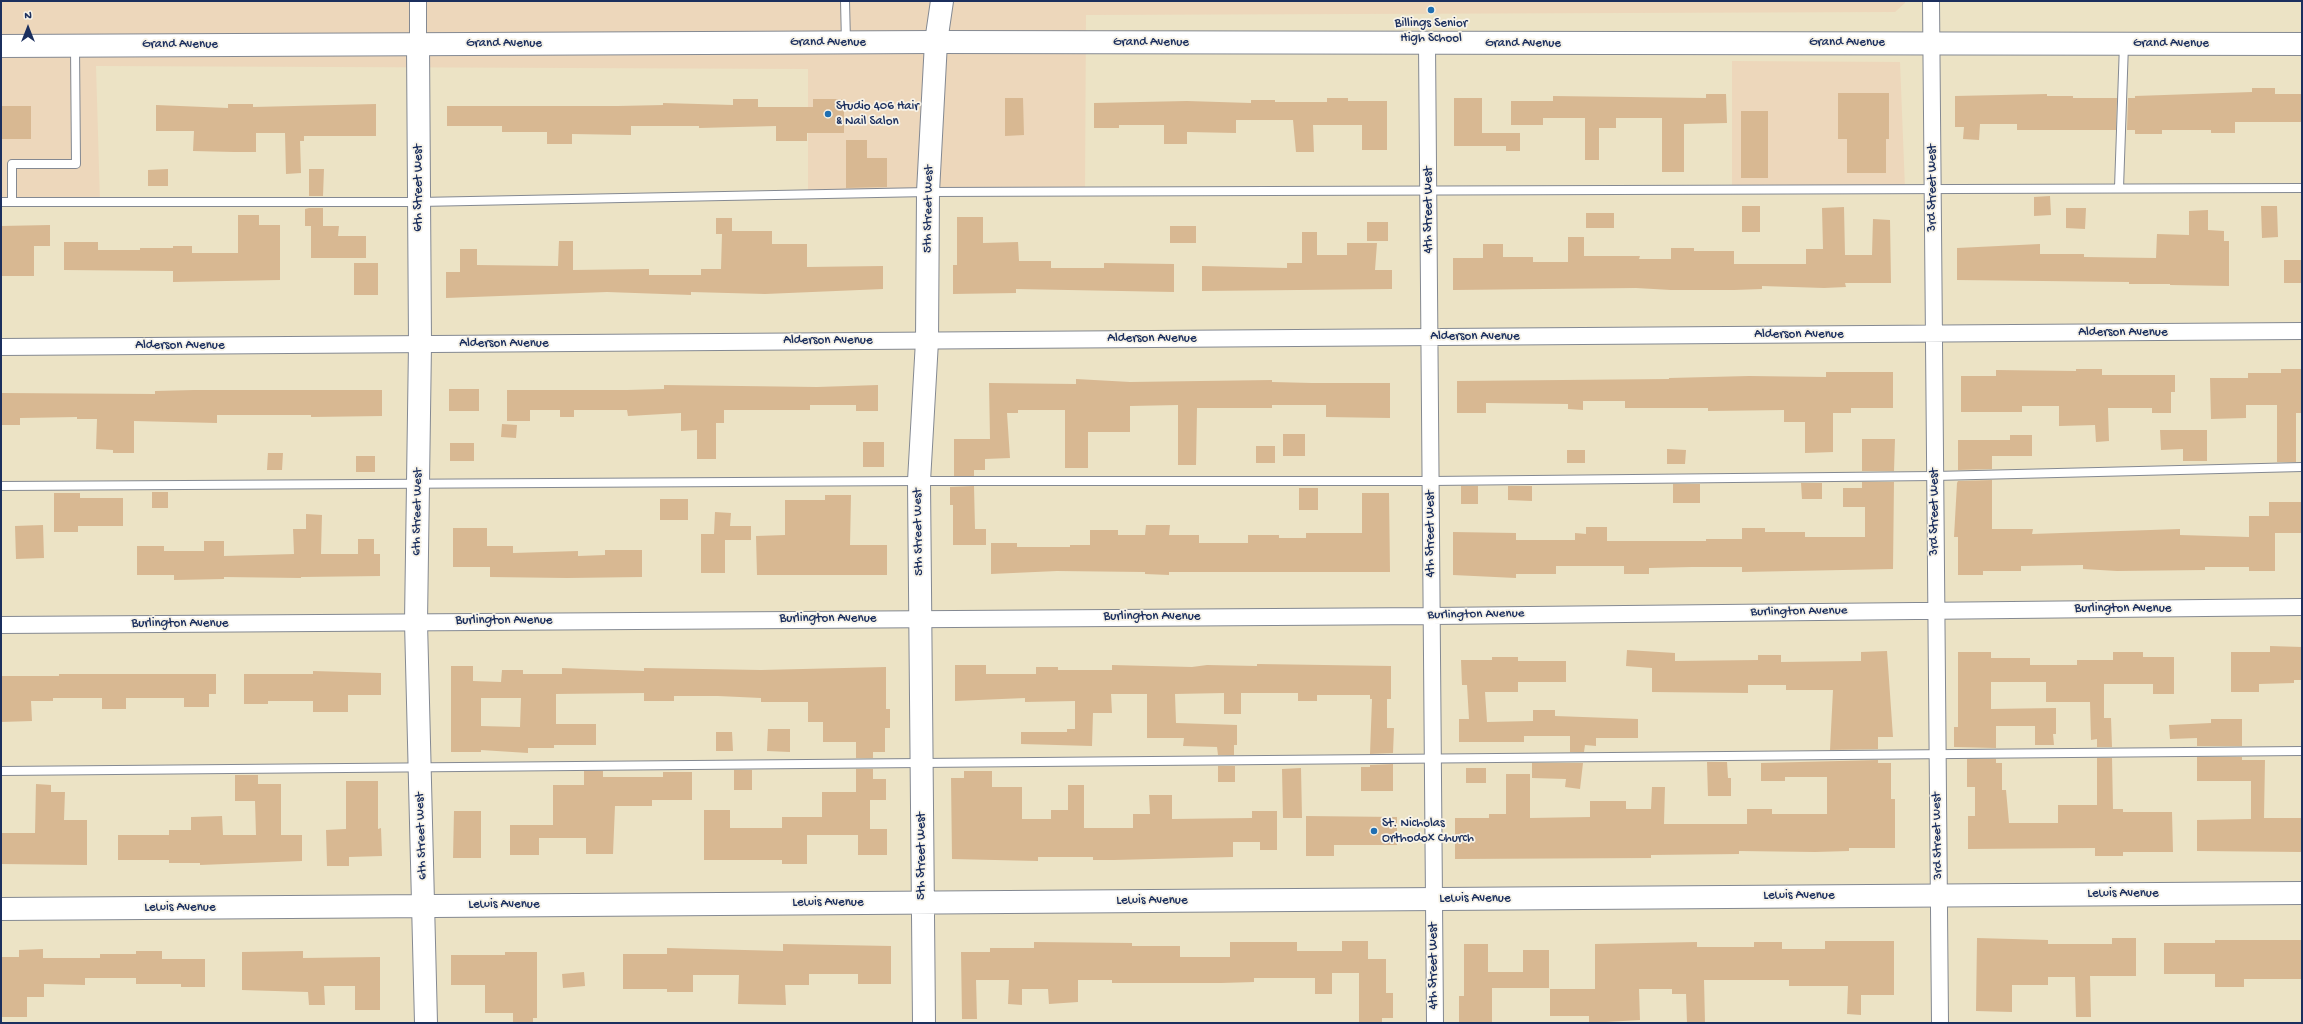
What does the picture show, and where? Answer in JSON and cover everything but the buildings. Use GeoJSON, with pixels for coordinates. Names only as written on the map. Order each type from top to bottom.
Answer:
{"type":"FeatureCollection","features":[{"type":"Feature","properties":{"kind":"street","name":"6th Street West"},"geometry":{"type":"LineString","coordinates":[[418,1],[420,344],[416,622],[426,1023]]}},
{"type":"Feature","properties":{"kind":"street","name":"5th Street West"},"geometry":{"type":"LineString","coordinates":[[924,1023],[919,481],[926,341],[928,192],[936,42],[942,1]]}},
{"type":"Feature","properties":{"kind":"street","name":"3rd Street West"},"geometry":{"type":"LineString","coordinates":[[1932,1],[1934,476],[1940,1023]]}},
{"type":"Feature","properties":{"kind":"street","name":"Grand Avenue"},"geometry":{"type":"LineString","coordinates":[[1,46],[846,42],[1427,44],[2302,44]]}},
{"type":"Feature","properties":{"kind":"street","name":"4th Street West"},"geometry":{"type":"LineString","coordinates":[[1427,44],[1435,1023]]}},
{"type":"Feature","properties":{"kind":"street","name":"Alderson Avenue"},"geometry":{"type":"LineString","coordinates":[[1,347],[2302,331]]}},
{"type":"Feature","properties":{"kind":"street","name":"Burlington Avenue"},"geometry":{"type":"LineString","coordinates":[[1,625],[920,618],[1432,616],[2302,607]]}},
{"type":"Feature","properties":{"kind":"street","name":"Lewis Avenue"},"geometry":{"type":"LineString","coordinates":[[1,909],[2302,893]]}},
{"type":"Feature","properties":{"kind":"lane"},"geometry":{"type":"LineString","coordinates":[[845,1],[846,42]]}},
{"type":"Feature","properties":{"kind":"lane"},"geometry":{"type":"LineString","coordinates":[[2119,188],[2124,44]]}},
{"type":"Feature","properties":{"kind":"lane"},"geometry":{"type":"LineString","coordinates":[[12,202],[12,164],[76,164],[75,46]]}},
{"type":"Feature","properties":{"kind":"lane"},"geometry":{"type":"LineString","coordinates":[[1,202],[419,202],[928,192],[1428,192],[1933,188],[2302,188]]}},
{"type":"Feature","properties":{"kind":"lane"},"geometry":{"type":"LineString","coordinates":[[1,486],[418,485],[919,481],[1431,481],[1934,476],[2302,467]]}},
{"type":"Feature","properties":{"kind":"lane"},"geometry":{"type":"LineString","coordinates":[[1,771],[2302,751]]}},
{"type":"Feature","properties":{"kind":"shaded area"},"geometry":{"type":"Polygon","coordinates":[[[1,1],[1905,1],[1905,3],[1895,12],[1086,15],[1085,192],[808,194],[808,69],[96,66],[100,202],[1,202],[1,1]]]}},
{"type":"Feature","properties":{"kind":"shaded area"},"geometry":{"type":"Polygon","coordinates":[[[1732,61],[1900,62],[1905,189],[1732,190],[1732,61]]]}},
{"type":"Feature","properties":{"kind":"place","name":"Billings Senior High School"},"geometry":{"type":"Point","coordinates":[1431,10]}},
{"type":"Feature","properties":{"kind":"place","name":"Studio 406 Hair & Nail Salon"},"geometry":{"type":"Point","coordinates":[828,114]}},
{"type":"Feature","properties":{"kind":"place","name":"St. Nicholas Orthodox Church"},"geometry":{"type":"Point","coordinates":[1374,831]}}]}
